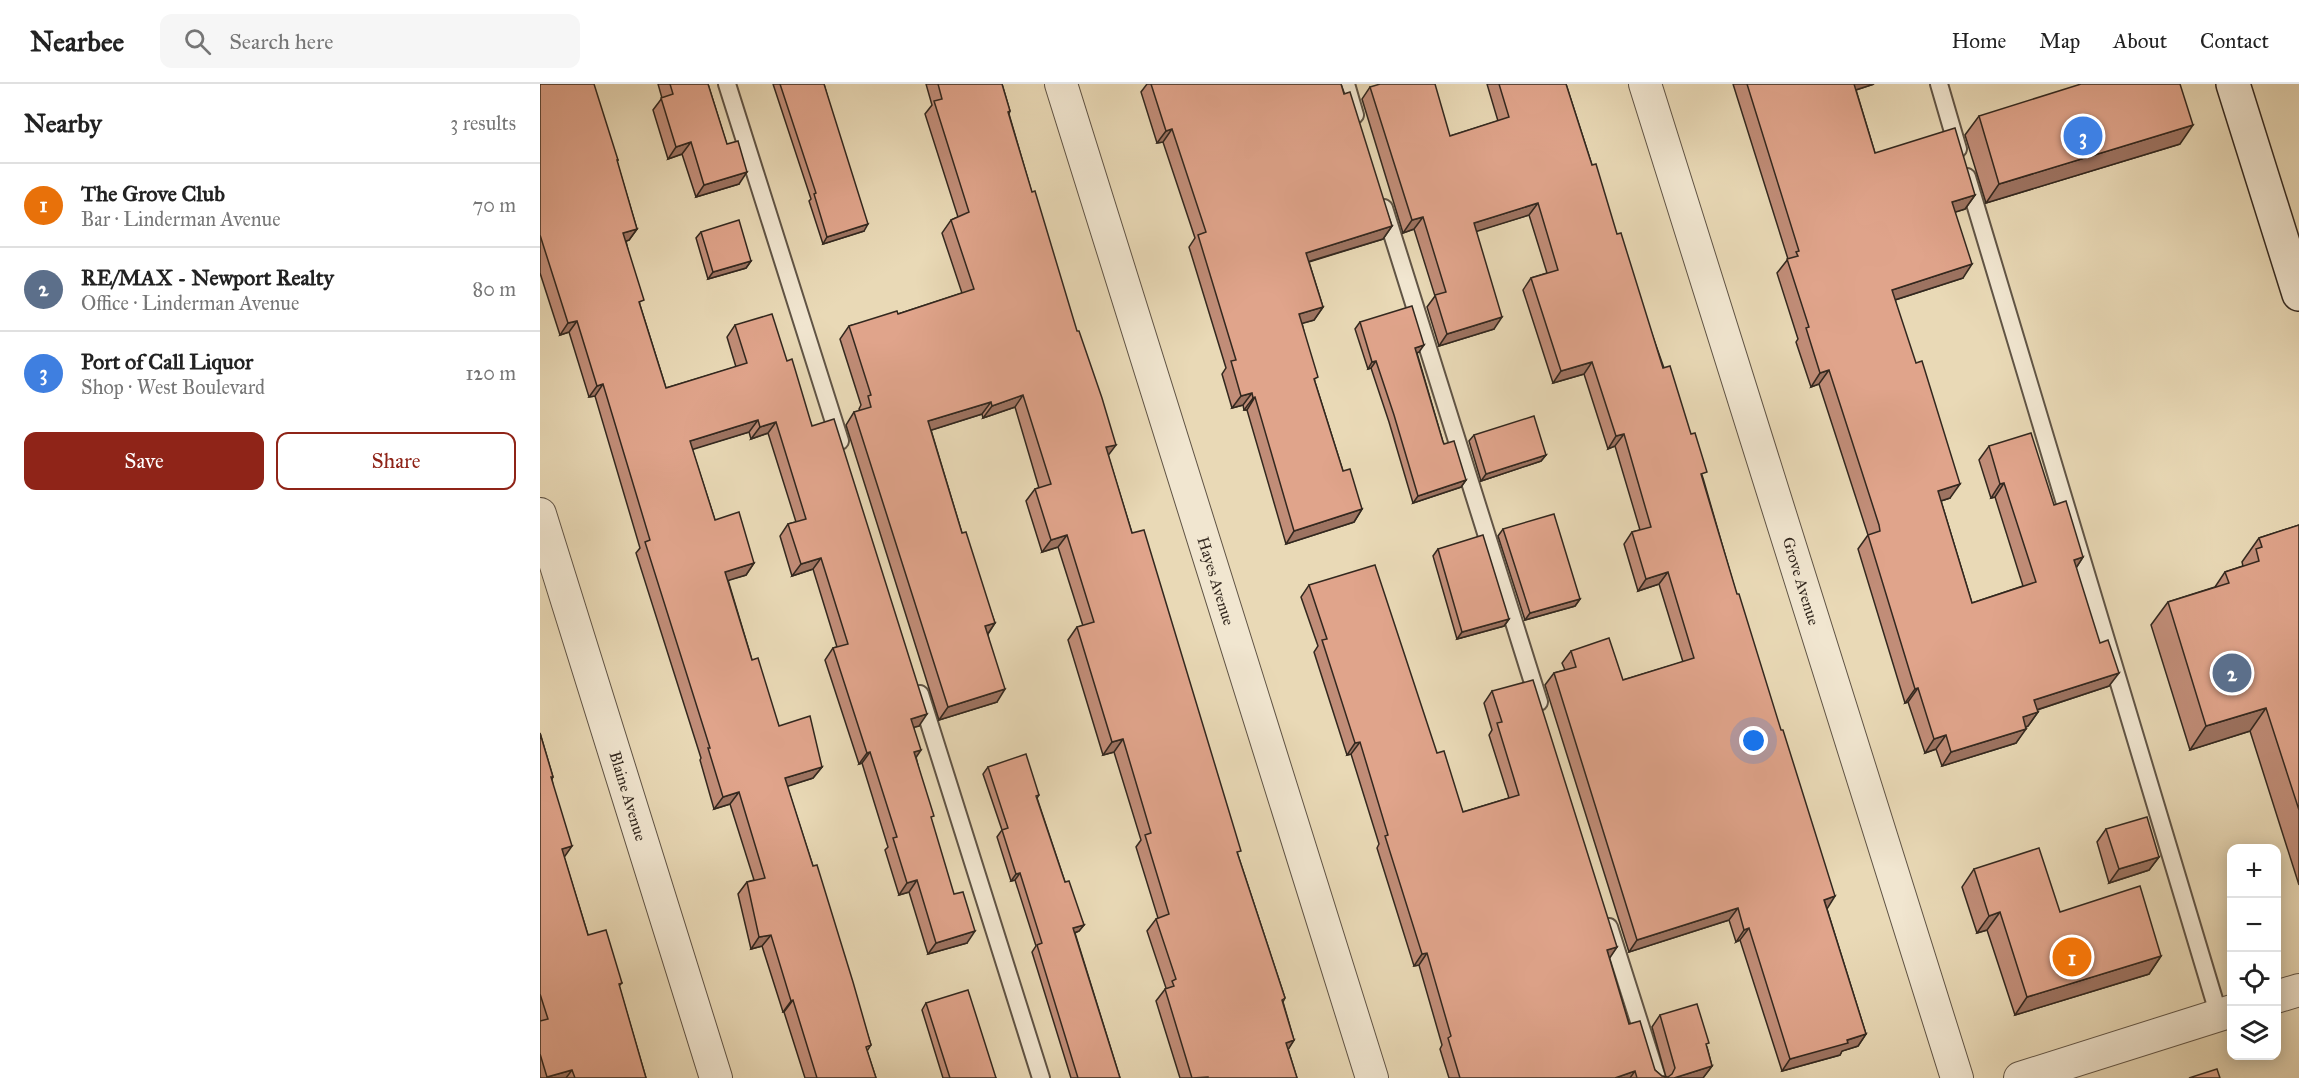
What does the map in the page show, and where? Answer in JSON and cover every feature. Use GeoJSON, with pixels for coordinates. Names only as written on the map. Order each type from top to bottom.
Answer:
{"type":"FeatureCollection","features":[{"type":"Feature","properties":{"kind":"street","name":"Hayes Avenue"},"geometry":{"type":"LineString","coordinates":[[1061,84],[1372,1078]]}},
{"type":"Feature","properties":{"kind":"street","name":"Grove Avenue"},"geometry":{"type":"LineString","coordinates":[[1645,84],[1957,1078]]}},
{"type":"Feature","properties":{"kind":"street"},"geometry":{"type":"LineString","coordinates":[[2233,84],[2299,294]]}},
{"type":"Feature","properties":{"kind":"street","name":"Blaine Avenue"},"geometry":{"type":"LineString","coordinates":[[540,514],[716,1078]]}},
{"type":"Feature","properties":{"kind":"street"},"geometry":{"type":"LineString","coordinates":[[2281,996],[2299,990]]}},
{"type":"Feature","properties":{"kind":"street"},"geometry":{"type":"LineString","coordinates":[[2020,1078],[2225,1013]]}},
{"type":"Feature","properties":{"kind":"lane"},"geometry":{"type":"LineString","coordinates":[[727,84],[846,461]]}},
{"type":"Feature","properties":{"kind":"lane"},"geometry":{"type":"LineString","coordinates":[[1346,84],[1360,130]]}},
{"type":"Feature","properties":{"kind":"lane"},"geometry":{"type":"LineString","coordinates":[[1939,84],[2225,1013]]}},
{"type":"Feature","properties":{"kind":"lane"},"geometry":{"type":"LineString","coordinates":[[1378,187],[1542,712]]}},
{"type":"Feature","properties":{"kind":"lane"},"geometry":{"type":"LineString","coordinates":[[915,678],[1041,1078]]}},
{"type":"Feature","properties":{"kind":"lane"},"geometry":{"type":"LineString","coordinates":[[1603,907],[1657,1078]]}},
{"type":"Feature","properties":{"kind":"building"},"geometry":{"type":"Polygon","coordinates":[[[540,84],[594,84],[637,229],[623,233],[644,300],[639,302],[666,388],[747,363],[735,325],[772,314],[787,361],[792,359],[812,426],[834,419],[927,714],[911,719],[921,750],[914,752],[934,816],[931,817],[954,894],[963,892],[975,931],[936,943],[917,880],[907,883],[893,838],[897,837],[833,648],[848,644],[821,558],[801,564],[788,524],[806,519],[776,422],[760,427],[758,420],[690,441],[715,520],[739,512],[754,563],[725,572],[752,660],[758,658],[779,726],[810,716],[822,767],[785,778],[813,866],[817,865],[853,982],[871,1045],[866,1047],[876,1078],[817,1078],[771,935],[759,937],[747,882],[765,878],[739,792],[723,797],[708,748],[710,748],[645,542],[650,540],[603,384],[597,386],[577,321],[568,323],[540,235],[540,84]]]}},
{"type":"Feature","properties":{"kind":"building"},"geometry":{"type":"Polygon","coordinates":[[[670,84],[708,84],[727,144],[738,141],[747,172],[704,185],[691,142],[676,147],[661,98],[673,94],[670,84]]]}},
{"type":"Feature","properties":{"kind":"building"},"geometry":{"type":"Polygon","coordinates":[[[780,84],[824,84],[868,224],[827,237],[814,194],[816,193],[780,84]]]}},
{"type":"Feature","properties":{"kind":"building"},"geometry":{"type":"Polygon","coordinates":[[[938,84],[1002,84],[1032,192],[1035,191],[1077,331],[1079,331],[1102,398],[1116,445],[1106,447],[1132,533],[1144,530],[1241,851],[1237,852],[1285,998],[1282,1000],[1294,1040],[1286,1043],[1297,1078],[1192,1078],[1165,989],[1174,986],[1172,981],[1176,979],[1156,919],[1169,914],[1145,835],[1151,833],[1123,739],[1112,742],[1077,627],[1094,622],[1067,535],[1051,540],[1035,489],[1051,484],[1023,395],[992,406],[991,402],[928,421],[962,533],[966,532],[995,623],[985,626],[1005,689],[948,707],[854,412],[871,407],[868,396],[871,395],[849,326],[897,311],[898,314],[974,289],[951,220],[969,212],[934,101],[942,99],[938,84]]]}},
{"type":"Feature","properties":{"kind":"building"},"geometry":{"type":"Polygon","coordinates":[[[1151,84],[1341,84],[1344,94],[1350,92],[1392,226],[1306,253],[1323,307],[1299,314],[1318,377],[1314,379],[1343,471],[1350,469],[1362,509],[1294,531],[1255,397],[1253,398],[1252,393],[1241,396],[1231,361],[1236,360],[1198,235],[1206,232],[1172,129],[1166,131],[1151,84]]]}},
{"type":"Feature","properties":{"kind":"building"},"geometry":{"type":"Polygon","coordinates":[[[1380,84],[1435,84],[1450,136],[1509,117],[1499,84],[1566,84],[1592,165],[1596,164],[1617,234],[1621,233],[1663,368],[1670,366],[1691,434],[1695,433],[1707,472],[1701,474],[1737,594],[1739,594],[1835,896],[1824,900],[1866,1034],[1847,1040],[1848,1043],[1790,1059],[1749,928],[1744,930],[1738,908],[1637,940],[1554,673],[1576,667],[1571,651],[1609,638],[1623,680],[1694,658],[1668,572],[1646,579],[1632,532],[1651,527],[1624,434],[1616,436],[1592,362],[1561,371],[1531,278],[1558,270],[1538,203],[1474,223],[1502,317],[1447,334],[1435,295],[1446,292],[1423,217],[1412,220],[1370,87],[1380,84]]]}},
{"type":"Feature","properties":{"kind":"building"},"geometry":{"type":"Polygon","coordinates":[[[1747,84],[1854,84],[1875,153],[1955,128],[1975,195],[1952,202],[1972,264],[1892,290],[1916,363],[1922,361],[1960,484],[1938,491],[1972,603],[2036,582],[2004,483],[2000,484],[1989,446],[2031,433],[2054,505],[2066,501],[2083,557],[2074,560],[2100,643],[2108,640],[2119,673],[2034,700],[2038,712],[2023,717],[2026,729],[1951,752],[1946,735],[1934,739],[1918,688],[1915,689],[1868,535],[1880,531],[1879,525],[1829,370],[1820,373],[1806,328],[1809,327],[1787,259],[1798,256],[1796,252],[1799,251],[1747,84]]]}},
{"type":"Feature","properties":{"kind":"building"},"geometry":{"type":"Polygon","coordinates":[[[2081,84],[2180,84],[2193,125],[1999,184],[1979,116],[2081,84]]]}},
{"type":"Feature","properties":{"kind":"building"},"geometry":{"type":"Polygon","coordinates":[[[739,220],[751,261],[713,272],[701,232],[739,220]]]}},
{"type":"Feature","properties":{"kind":"building"},"geometry":{"type":"Polygon","coordinates":[[[1412,306],[1424,345],[1415,348],[1443,442],[1444,444],[1454,441],[1466,480],[1418,496],[1376,361],[1372,362],[1360,322],[1412,306]]]}},
{"type":"Feature","properties":{"kind":"building"},"geometry":{"type":"Polygon","coordinates":[[[1534,416],[1546,455],[1486,474],[1474,435],[1534,416]]]}},
{"type":"Feature","properties":{"kind":"building"},"geometry":{"type":"Polygon","coordinates":[[[1554,514],[1580,599],[1530,613],[1503,529],[1554,514]]]}},
{"type":"Feature","properties":{"kind":"building"},"geometry":{"type":"Polygon","coordinates":[[[2299,525],[2299,810],[2266,708],[2206,726],[2168,602],[2229,583],[2225,572],[2259,561],[2256,549],[2262,547],[2259,538],[2299,525]]]}},
{"type":"Feature","properties":{"kind":"building"},"geometry":{"type":"Polygon","coordinates":[[[1483,535],[1509,619],[1462,632],[1438,549],[1483,535]]]}},
{"type":"Feature","properties":{"kind":"building"},"geometry":{"type":"Polygon","coordinates":[[[1375,565],[1437,753],[1444,751],[1463,812],[1519,795],[1497,723],[1502,722],[1492,691],[1533,680],[1617,947],[1607,950],[1629,1024],[1640,1021],[1655,1070],[1662,1076],[1668,1077],[1675,1068],[1660,1015],[1697,1004],[1709,1043],[1706,1044],[1712,1066],[1674,1078],[1637,1078],[1635,1071],[1615,1078],[1460,1078],[1448,1038],[1451,1036],[1427,953],[1422,954],[1385,836],[1388,835],[1360,742],[1355,743],[1322,640],[1327,639],[1309,585],[1375,565]]]}},
{"type":"Feature","properties":{"kind":"building"},"geometry":{"type":"Polygon","coordinates":[[[540,733],[572,846],[562,849],[588,935],[606,930],[646,1078],[575,1078],[572,1070],[547,1077],[540,1054],[540,1021],[548,1019],[540,994],[540,733]]]}},
{"type":"Feature","properties":{"kind":"building"},"geometry":{"type":"Polygon","coordinates":[[[1026,754],[1039,795],[1036,796],[1065,882],[1069,881],[1084,925],[1073,928],[1120,1078],[1078,1078],[1037,945],[1042,943],[1020,873],[1016,874],[1002,830],[1008,828],[988,767],[1026,754]]]}},
{"type":"Feature","properties":{"kind":"building"},"geometry":{"type":"Polygon","coordinates":[[[2147,817],[2159,857],[2119,869],[2106,829],[2147,817]]]}},
{"type":"Feature","properties":{"kind":"building"},"geometry":{"type":"Polygon","coordinates":[[[2039,848],[2060,912],[2140,886],[2161,956],[2027,997],[2000,912],[1989,916],[1974,869],[2039,848]]]}},
{"type":"Feature","properties":{"kind":"building"},"geometry":{"type":"Polygon","coordinates":[[[968,990],[996,1078],[950,1078],[926,1003],[968,990]]]}},
{"type":"Feature","properties":{"kind":"building"},"geometry":{"type":"Polygon","coordinates":[[[2217,1069],[2220,1078],[2189,1078],[2217,1069]]]}},
{"type":"Feature","properties":{"kind":"place","name":"Port of Call Liquor"},"geometry":{"type":"Point","coordinates":[2083,136]}},
{"type":"Feature","properties":{"kind":"place","name":"RE/MAX - Newport Realty"},"geometry":{"type":"Point","coordinates":[2232,673]}},
{"type":"Feature","properties":{"kind":"place","name":"The Grove Club"},"geometry":{"type":"Point","coordinates":[2072,957]}}]}
